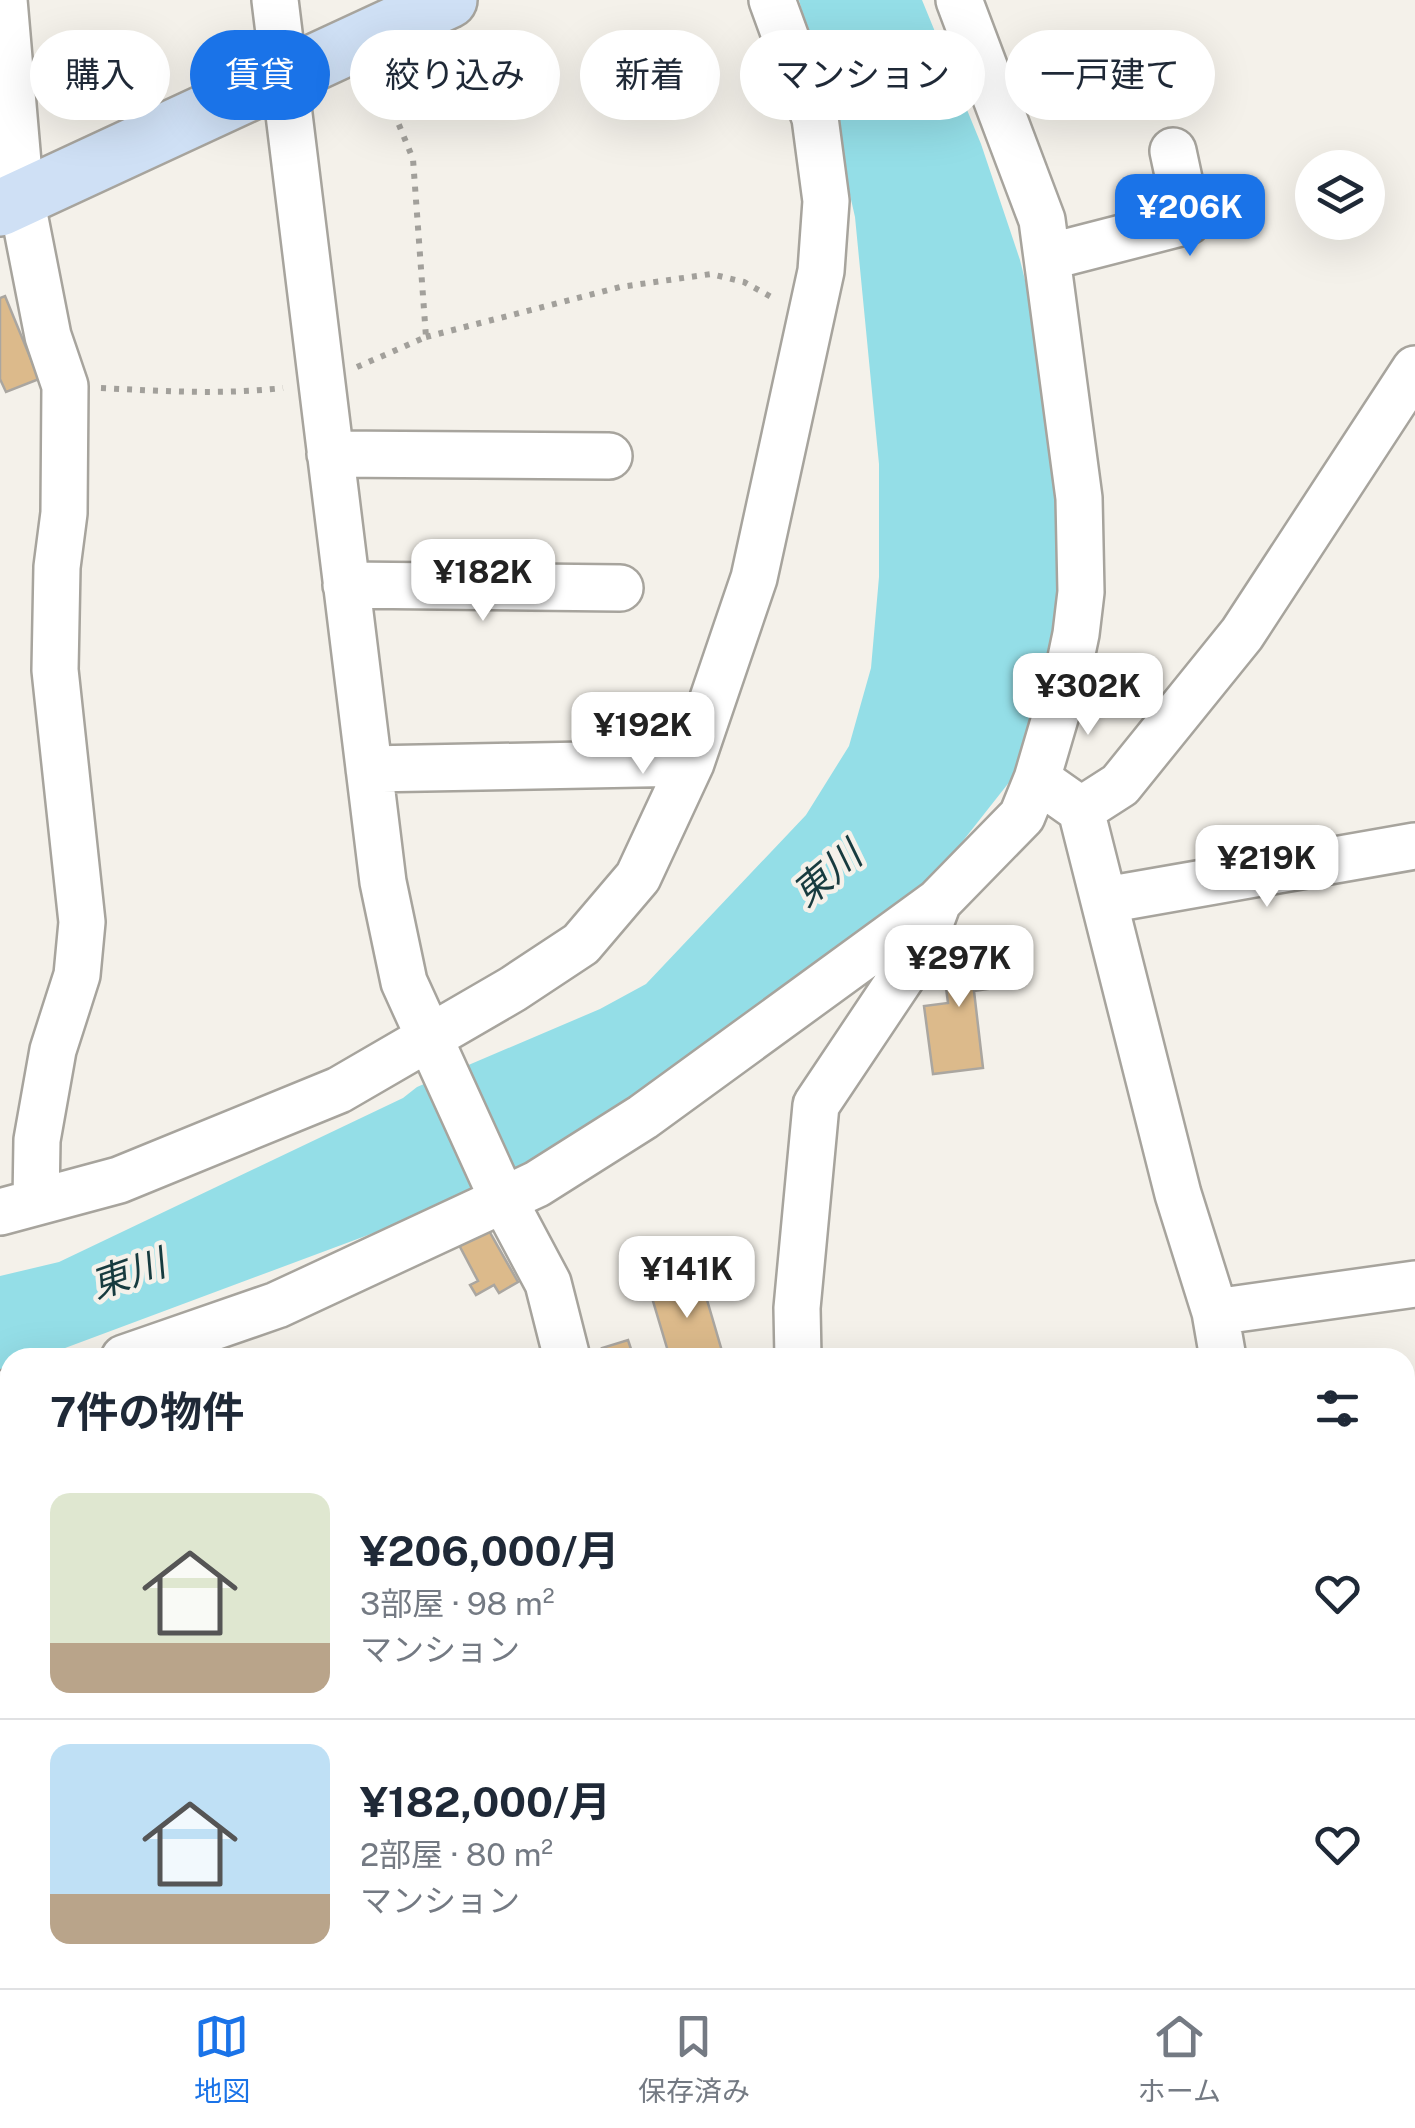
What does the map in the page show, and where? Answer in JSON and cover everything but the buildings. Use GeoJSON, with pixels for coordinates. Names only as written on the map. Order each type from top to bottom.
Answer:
{"type":"FeatureCollection","features":[{"type":"Feature","properties":{"kind":"main road"},"geometry":{"type":"LineString","coordinates":[[382,30],[449,0]]}},
{"type":"Feature","properties":{"kind":"main road"},"geometry":{"type":"LineString","coordinates":[[11,203],[190,118]]}},
{"type":"Feature","properties":{"kind":"street"},"geometry":{"type":"LineString","coordinates":[[4,0],[11,203],[65,386],[64,512],[55,670],[82,922],[77,975],[54,1050],[37,1140],[18,1207]]}},
{"type":"Feature","properties":{"kind":"street"},"geometry":{"type":"LineString","coordinates":[[275,0],[278,30]]}},
{"type":"Feature","properties":{"kind":"street"},"geometry":{"type":"LineString","coordinates":[[18,1207],[119,1180],[339,1090],[513,989],[581,944],[638,877],[690,762],[754,578],[822,271],[826,201],[815,118],[772,0]]}},
{"type":"Feature","properties":{"kind":"street"},"geometry":{"type":"LineString","coordinates":[[153,1348],[276,1305],[501,1195],[537,1184],[643,1117],[938,902],[1022,816],[1067,677],[1081,592],[1079,498],[1042,220],[959,0]]}},
{"type":"Feature","properties":{"kind":"street"},"geometry":{"type":"LineString","coordinates":[[288,120],[382,882],[404,982],[501,1195],[548,1283],[564,1348]]}},
{"type":"Feature","properties":{"kind":"street"},"geometry":{"type":"LineString","coordinates":[[1048,257],[1188,221],[1173,151]]}},
{"type":"Feature","properties":{"kind":"street"},"geometry":{"type":"LineString","coordinates":[[1081,810],[1120,786],[1242,634],[1415,369]]}},
{"type":"Feature","properties":{"kind":"street"},"geometry":{"type":"LineString","coordinates":[[330,454],[609,456]]}},
{"type":"Feature","properties":{"kind":"street"},"geometry":{"type":"LineString","coordinates":[[346,585],[620,588]]}},
{"type":"Feature","properties":{"kind":"street"},"geometry":{"type":"LineString","coordinates":[[368,770],[690,762]]}},
{"type":"Feature","properties":{"kind":"street"},"geometry":{"type":"LineString","coordinates":[[1037,779],[1081,810],[1178,1194],[1215,1312],[1221,1348]]}},
{"type":"Feature","properties":{"kind":"street"},"geometry":{"type":"LineString","coordinates":[[1106,900],[1415,846]]}},
{"type":"Feature","properties":{"kind":"street"},"geometry":{"type":"LineString","coordinates":[[798,1348],[796,1308],[816,1104],[921,948],[938,902]]}},
{"type":"Feature","properties":{"kind":"street"},"geometry":{"type":"LineString","coordinates":[[1215,1312],[1415,1284]]}},
{"type":"Feature","properties":{"kind":"path"},"geometry":{"type":"LineString","coordinates":[[397,120],[412,159],[426,337]]}},
{"type":"Feature","properties":{"kind":"path"},"geometry":{"type":"LineString","coordinates":[[65,386],[241,393],[321,383],[426,337],[620,287],[711,274],[744,282],[812,318]]}},
{"type":"Feature","properties":{"kind":"water"},"geometry":{"type":"Polygon","coordinates":[[[799,0],[922,0],[934,30],[808,30],[799,0]]]}},
{"type":"Feature","properties":{"kind":"water","name":"東川"},"geometry":{"type":"Polygon","coordinates":[[[833,120],[971,120],[1020,260],[1038,332],[1071,534],[1053,669],[1022,766],[914,903],[733,1042],[462,1200],[65,1348],[0,1348],[0,1276],[59,1262],[403,1098],[417,1087],[600,1009],[646,984],[806,815],[849,746],[871,668],[879,577],[879,464],[855,217],[833,120]]]}}]}
